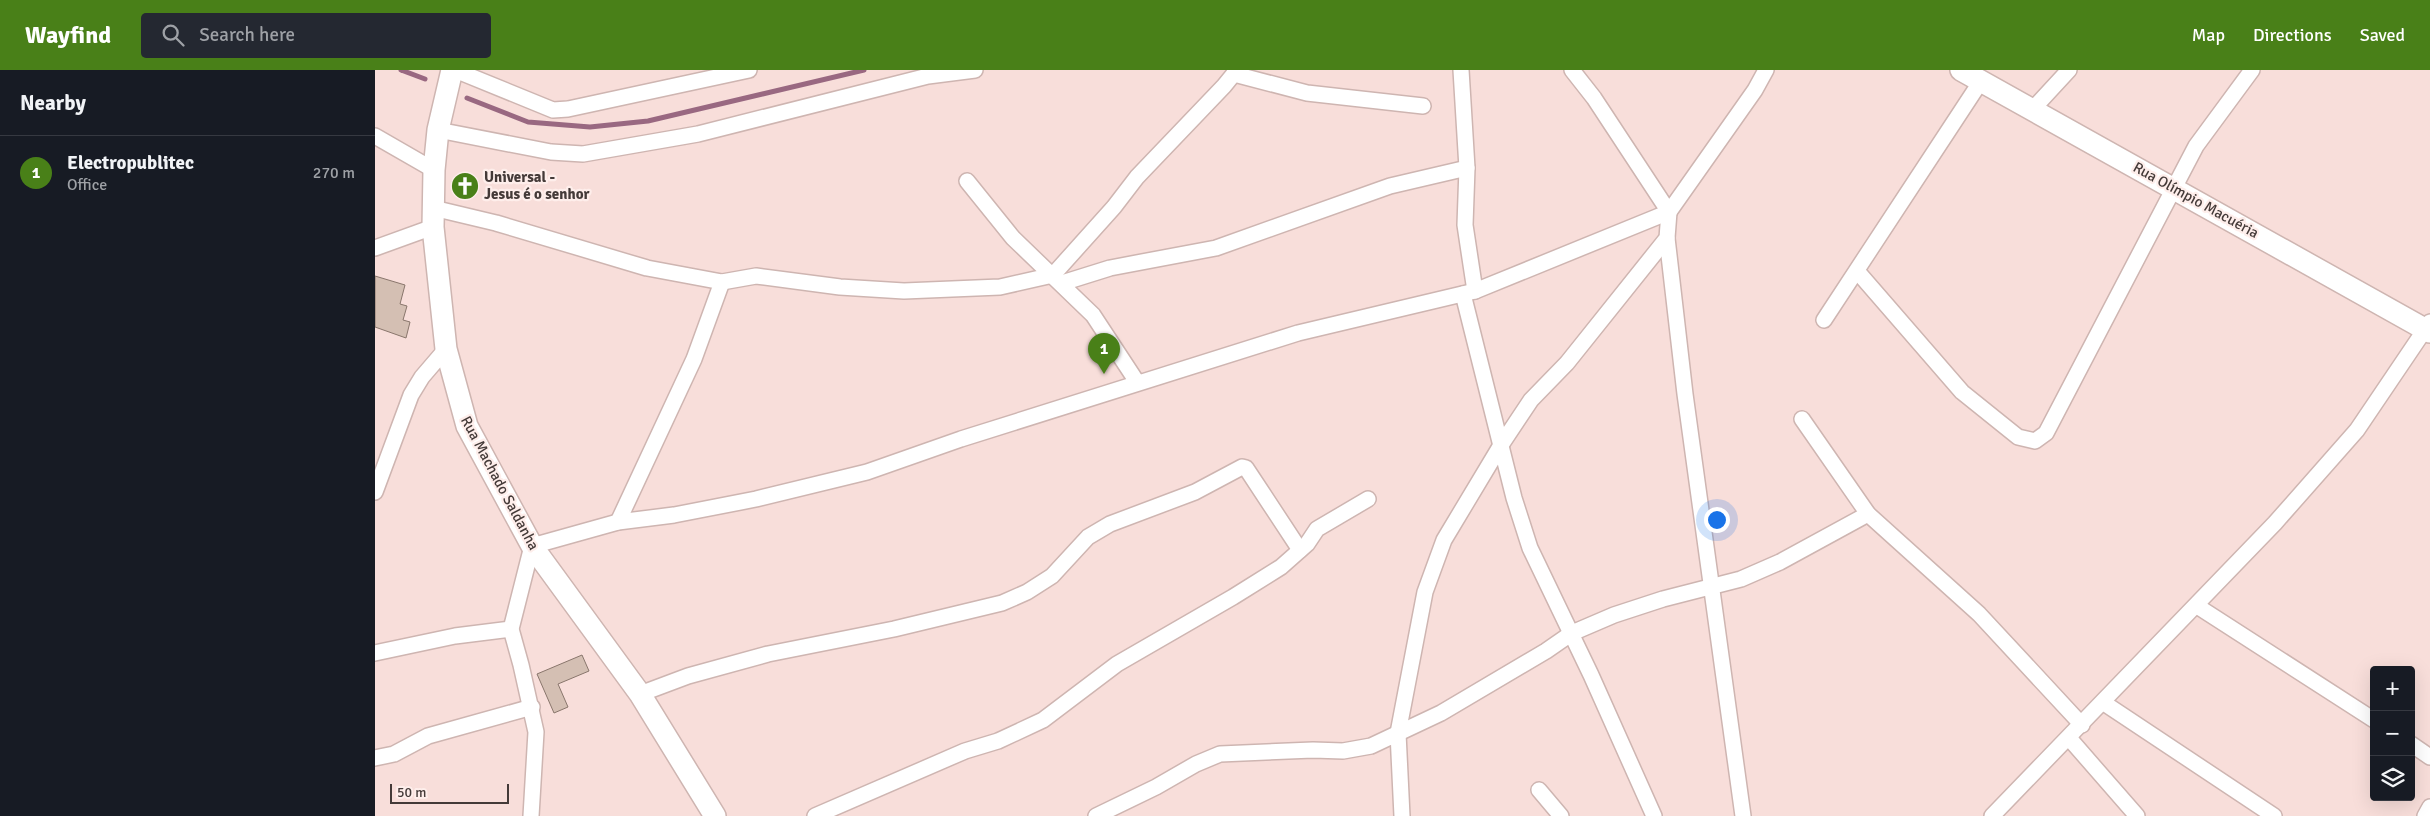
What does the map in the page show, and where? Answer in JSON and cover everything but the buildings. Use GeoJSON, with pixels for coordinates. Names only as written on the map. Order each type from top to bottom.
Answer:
{"type":"FeatureCollection","features":[{"type":"Feature","properties":{"kind":"street"},"geometry":{"type":"LineString","coordinates":[[454,70],[553,110],[749,70]]}},
{"type":"Feature","properties":{"kind":"street","name":"Rua Machado Saldanha"},"geometry":{"type":"LineString","coordinates":[[454,70],[438,130],[434,170],[433,217],[446,349],[467,426],[532,546],[640,694],[715,816]]}},
{"type":"Feature","properties":{"kind":"street"},"geometry":{"type":"LineString","coordinates":[[438,130],[551,152],[583,154],[698,134],[928,76],[975,70]]}},
{"type":"Feature","properties":{"kind":"street"},"geometry":{"type":"LineString","coordinates":[[1461,70],[1467,168],[1465,225],[1469,293],[1514,498],[1530,548],[1572,632],[1654,816]]}},
{"type":"Feature","properties":{"kind":"street"},"geometry":{"type":"LineString","coordinates":[[1572,70],[1594,98],[1669,212]]}},
{"type":"Feature","properties":{"kind":"street"},"geometry":{"type":"LineString","coordinates":[[1743,816],[1685,394],[1667,238],[1669,212],[1755,90],[1766,70]]}},
{"type":"Feature","properties":{"kind":"street","name":"Rua Olímpio Macuéria"},"geometry":{"type":"LineString","coordinates":[[1961,70],[2428,327]]}},
{"type":"Feature","properties":{"kind":"street"},"geometry":{"type":"LineString","coordinates":[[2033,109],[2069,70]]}},
{"type":"Feature","properties":{"kind":"street"},"geometry":{"type":"LineString","coordinates":[[1857,271],[1962,392],[2018,437],[2035,441],[2046,433],[2196,146],[2252,70]]}},
{"type":"Feature","properties":{"kind":"street"},"geometry":{"type":"LineString","coordinates":[[1057,279],[1137,177],[1235,72],[1307,93],[1423,106]]}},
{"type":"Feature","properties":{"kind":"street"},"geometry":{"type":"LineString","coordinates":[[1825,320],[1981,81]]}},
{"type":"Feature","properties":{"kind":"street"},"geometry":{"type":"LineString","coordinates":[[375,136],[434,170]]}},
{"type":"Feature","properties":{"kind":"street"},"geometry":{"type":"LineString","coordinates":[[375,248],[433,217],[496,223],[647,268],[721,282],[757,276],[840,287],[904,291],[1000,287],[1057,279],[1216,248],[1390,186],[1467,168]]}},
{"type":"Feature","properties":{"kind":"street"},"geometry":{"type":"LineString","coordinates":[[967,181],[1013,238],[1057,279],[1098,322],[1137,382]]}},
{"type":"Feature","properties":{"kind":"street"},"geometry":{"type":"LineString","coordinates":[[531,816],[536,758],[536,732],[532,707],[511,629],[532,546],[618,522],[674,515],[747,501],[867,472],[1137,382],[1298,333],[1469,293],[1669,212]]}},
{"type":"Feature","properties":{"kind":"street"},"geometry":{"type":"LineString","coordinates":[[1402,816],[1398,733],[1425,592],[1444,540],[1501,445],[1531,400],[1567,363],[1667,238]]}},
{"type":"Feature","properties":{"kind":"street"},"geometry":{"type":"LineString","coordinates":[[618,522],[694,359],[711,317],[721,282]]}},
{"type":"Feature","properties":{"kind":"street"},"geometry":{"type":"LineString","coordinates":[[1992,816],[2104,703],[2275,524],[2357,430],[2428,327]]}},
{"type":"Feature","properties":{"kind":"street"},"geometry":{"type":"LineString","coordinates":[[375,492],[411,395],[421,377],[446,349]]}},
{"type":"Feature","properties":{"kind":"street"},"geometry":{"type":"LineString","coordinates":[[1802,419],[1868,514],[1979,614],[2082,725]]}},
{"type":"Feature","properties":{"kind":"street"},"geometry":{"type":"LineString","coordinates":[[640,694],[688,676],[768,654],[894,629],[1003,603],[1027,592],[1052,576],[1087,537],[1110,524],[1195,492],[1242,466],[1246,468],[1300,550]]}},
{"type":"Feature","properties":{"kind":"street"},"geometry":{"type":"LineString","coordinates":[[815,816],[965,751],[998,741],[1043,720],[1117,664],[1281,567],[1300,550],[1317,529],[1368,499]]}},
{"type":"Feature","properties":{"kind":"street"},"geometry":{"type":"LineString","coordinates":[[1095,816],[1196,764],[1220,754],[1313,750],[1343,751],[1371,746],[1441,713],[1546,651],[1572,632],[1614,615],[1741,578],[1780,562],[1868,514]]}},
{"type":"Feature","properties":{"kind":"street"},"geometry":{"type":"LineString","coordinates":[[2197,606],[2370,717]]}},
{"type":"Feature","properties":{"kind":"street"},"geometry":{"type":"LineString","coordinates":[[375,653],[455,636],[511,629]]}},
{"type":"Feature","properties":{"kind":"street"},"geometry":{"type":"LineString","coordinates":[[2104,703],[2274,816]]}},
{"type":"Feature","properties":{"kind":"street"},"geometry":{"type":"LineString","coordinates":[[375,758],[394,754],[427,736],[532,707]]}},
{"type":"Feature","properties":{"kind":"street"},"geometry":{"type":"LineString","coordinates":[[2069,738],[2137,816]]}},
{"type":"Feature","properties":{"kind":"street"},"geometry":{"type":"LineString","coordinates":[[2415,747],[2430,756]]}},
{"type":"Feature","properties":{"kind":"street"},"geometry":{"type":"LineString","coordinates":[[1539,790],[1561,816]]}},
{"type":"Feature","properties":{"kind":"street"},"geometry":{"type":"LineString","coordinates":[[2425,816],[2430,808]]}},
{"type":"Feature","properties":{"kind":"waterway"},"geometry":{"type":"LineString","coordinates":[[401,70],[425,79]]}},
{"type":"Feature","properties":{"kind":"waterway"},"geometry":{"type":"LineString","coordinates":[[467,98],[528,122],[590,127],[648,121],[864,70]]}},
{"type":"Feature","properties":{"kind":"place","name":"Universal - Jesus é o senhor"},"geometry":{"type":"Point","coordinates":[465,186]}},
{"type":"Feature","properties":{"kind":"place","name":"Electropublitec"},"geometry":{"type":"Point","coordinates":[1104,374]}}]}
